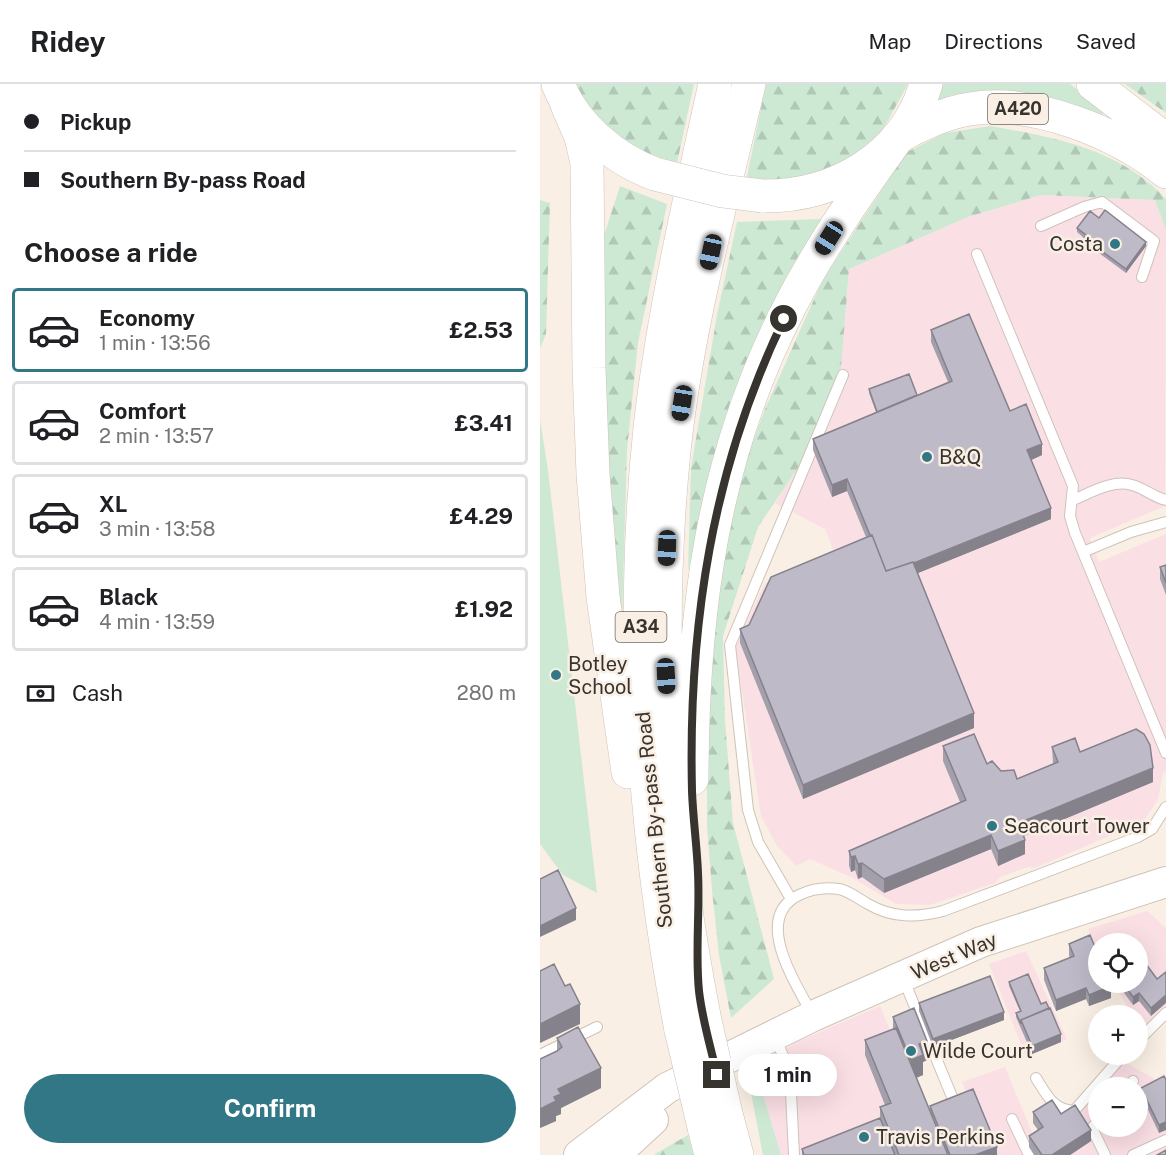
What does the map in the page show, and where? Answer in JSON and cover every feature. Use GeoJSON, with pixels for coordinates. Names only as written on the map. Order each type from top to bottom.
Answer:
{"type":"FeatureCollection","features":[{"type":"Feature","properties":{"kind":"main road","name":"A34"},"geometry":{"type":"LineString","coordinates":[[678,336],[715,84]]}},
{"type":"Feature","properties":{"kind":"main road","name":"A34"},"geometry":{"type":"LineString","coordinates":[[678,336],[749,84]]}},
{"type":"Feature","properties":{"kind":"main road"},"geometry":{"type":"LineString","coordinates":[[695,1012],[698,872],[692,790],[693,693],[700,606],[713,521],[734,441],[769,351],[818,256],[897,138],[919,102],[926,84]]}},
{"type":"Feature","properties":{"kind":"main road"},"geometry":{"type":"LineString","coordinates":[[1094,84],[1166,140]]}},
{"type":"Feature","properties":{"kind":"main road"},"geometry":{"type":"LineString","coordinates":[[560,93],[607,147],[635,166],[655,174],[722,191],[762,196],[794,195],[840,182],[870,165],[897,138]]}},
{"type":"Feature","properties":{"kind":"main road"},"geometry":{"type":"LineString","coordinates":[[560,93],[581,137],[588,169],[590,425],[603,597],[629,780],[662,917]]}},
{"type":"Feature","properties":{"kind":"main road","name":"A420"},"geometry":{"type":"LineString","coordinates":[[897,138],[925,122],[956,112],[972,108],[1007,108],[1065,120],[1104,134],[1137,151],[1166,172]]}},
{"type":"Feature","properties":{"kind":"main road","name":"Southern By-pass Road"},"geometry":{"type":"LineString","coordinates":[[678,336],[645,493],[640,609],[645,751],[662,917],[695,1012]]}},
{"type":"Feature","properties":{"kind":"main road","name":"Southern By-pass Road"},"geometry":{"type":"LineString","coordinates":[[678,336],[675,448],[665,611],[675,822],[695,1012],[714,1132],[737,1155]]}},
{"type":"Feature","properties":{"kind":"main road","name":"West Way"},"geometry":{"type":"LineString","coordinates":[[579,1155],[667,1088],[813,1016],[981,942],[1132,891],[1166,882]]}},
{"type":"Feature","properties":{"kind":"main road","name":"West Way"},"geometry":{"type":"LineString","coordinates":[[615,1155],[650,1122],[762,1043]]}},
{"type":"Feature","properties":{"kind":"lane"},"geometry":{"type":"LineString","coordinates":[[1041,226],[1083,207],[1102,202],[1154,241],[1142,277]]}},
{"type":"Feature","properties":{"kind":"lane"},"geometry":{"type":"LineString","coordinates":[[977,254],[1073,486],[1070,516],[1166,753]]}},
{"type":"Feature","properties":{"kind":"lane"},"geometry":{"type":"LineString","coordinates":[[791,899],[758,842],[748,810],[729,645],[843,375]]}},
{"type":"Feature","properties":{"kind":"lane"},"geometry":{"type":"LineString","coordinates":[[1073,500],[1119,483],[1133,485],[1156,498],[1166,500]]}},
{"type":"Feature","properties":{"kind":"lane"},"geometry":{"type":"LineString","coordinates":[[1083,552],[1131,532],[1166,522]]}},
{"type":"Feature","properties":{"kind":"lane"},"geometry":{"type":"LineString","coordinates":[[813,1016],[789,970],[777,930],[782,914],[791,899],[808,891],[842,890],[878,910],[895,915],[917,916],[943,911],[1138,837],[1152,829],[1166,807]]}},
{"type":"Feature","properties":{"kind":"lane"},"geometry":{"type":"LineString","coordinates":[[903,977],[955,1104]]}},
{"type":"Feature","properties":{"kind":"lane"},"geometry":{"type":"LineString","coordinates":[[1148,1031],[1166,1013]]}},
{"type":"Feature","properties":{"kind":"lane"},"geometry":{"type":"LineString","coordinates":[[540,1055],[597,1027]]}},
{"type":"Feature","properties":{"kind":"lane"},"geometry":{"type":"LineString","coordinates":[[762,1043],[790,1072],[794,1155]]}},
{"type":"Feature","properties":{"kind":"lane"},"geometry":{"type":"LineString","coordinates":[[1036,1078],[1052,1103],[1063,1110],[1074,1111],[1114,1065]]}},
{"type":"Feature","properties":{"kind":"lane"},"geometry":{"type":"LineString","coordinates":[[1012,1119],[1029,1155]]}},
{"type":"Feature","properties":{"kind":"lane"},"geometry":{"type":"LineString","coordinates":[[1096,1137],[1105,1155]]}},
{"type":"Feature","properties":{"kind":"lane"},"geometry":{"type":"LineString","coordinates":[[1133,1155],[1166,1140]]}},
{"type":"Feature","properties":{"kind":"shaded area"},"geometry":{"type":"Polygon","coordinates":[[[1041,195],[1155,200],[1166,230],[1165,506],[1090,538],[1099,562],[1166,534],[1166,771],[1163,773],[1158,799],[1144,821],[1035,868],[1028,867],[1000,877],[995,883],[930,905],[896,904],[853,878],[810,859],[796,866],[777,846],[761,816],[735,646],[765,583],[835,555],[825,529],[775,503],[804,459],[841,368],[849,269],[968,217],[1041,195]]]}},
{"type":"Feature","properties":{"kind":"shaded area"},"geometry":{"type":"Polygon","coordinates":[[[1147,911],[1166,928],[1166,1019],[1148,1033],[1148,1005],[1127,1005],[1119,993],[1148,993],[1148,933],[1090,933],[1088,929],[1147,911]]]}},
{"type":"Feature","properties":{"kind":"shaded area"},"geometry":{"type":"Polygon","coordinates":[[[1026,951],[1067,1039],[1026,1057],[989,964],[1026,951]]]}},
{"type":"Feature","properties":{"kind":"shaded area"},"geometry":{"type":"Polygon","coordinates":[[[880,1006],[942,1155],[781,1155],[755,1068],[799,1041],[880,1006]]]}},
{"type":"Feature","properties":{"kind":"shaded area"},"geometry":{"type":"Polygon","coordinates":[[[1122,1065],[1130,1065],[1163,1084],[1166,1082],[1166,1155],[992,1155],[962,1082],[1005,1067],[1036,1142],[1043,1138],[1033,1123],[1061,1125],[1088,1100],[1088,1137],[1148,1137],[1148,1077],[1111,1077],[1122,1065]]]}},
{"type":"Feature","properties":{"kind":"green space"},"geometry":{"type":"Polygon","coordinates":[[[575,84],[694,84],[677,163],[633,148],[595,117],[575,84]]]}},
{"type":"Feature","properties":{"kind":"green space"},"geometry":{"type":"Polygon","coordinates":[[[766,84],[908,84],[881,133],[842,164],[796,181],[746,181],[766,84]]]}},
{"type":"Feature","properties":{"kind":"green space"},"geometry":{"type":"Polygon","coordinates":[[[932,84],[1070,84],[1104,110],[1101,119],[932,104],[932,84]]]}},
{"type":"Feature","properties":{"kind":"green space"},"geometry":{"type":"Polygon","coordinates":[[[1125,84],[1166,84],[1166,113],[1125,84]]]}},
{"type":"Feature","properties":{"kind":"green space"},"geometry":{"type":"Polygon","coordinates":[[[990,126],[1038,135],[1085,148],[1128,168],[1166,199],[1166,230],[1155,200],[1041,195],[968,217],[849,269],[841,368],[804,459],[758,527],[723,636],[725,721],[733,823],[774,979],[731,1018],[719,955],[712,890],[707,826],[707,762],[715,620],[723,563],[743,467],[765,409],[823,279],[907,152],[945,133],[990,126]]]}},
{"type":"Feature","properties":{"kind":"green space"},"geometry":{"type":"Polygon","coordinates":[[[620,186],[667,204],[638,343],[627,450],[622,620],[608,465],[600,248],[620,186]]]}},
{"type":"Feature","properties":{"kind":"green space"},"geometry":{"type":"Polygon","coordinates":[[[540,200],[550,203],[546,334],[540,348],[540,200]]]}},
{"type":"Feature","properties":{"kind":"green space"},"geometry":{"type":"Polygon","coordinates":[[[822,219],[766,325],[731,399],[688,571],[691,468],[717,315],[737,222],[822,219]]]}},
{"type":"Feature","properties":{"kind":"green space","name":"Botley School"},"geometry":{"type":"Polygon","coordinates":[[[540,419],[548,470],[597,893],[563,875],[540,844],[540,419]]]}},
{"type":"Feature","properties":{"kind":"green space"},"geometry":{"type":"Polygon","coordinates":[[[759,1081],[781,1155],[763,1155],[749,1083],[759,1081]]]}},
{"type":"Feature","properties":{"kind":"green space"},"geometry":{"type":"Polygon","coordinates":[[[688,1135],[694,1155],[655,1155],[655,1154],[688,1135]]]}},
{"type":"Feature","properties":{"kind":"building","name":"Costa"},"geometry":{"type":"Polygon","coordinates":[[[1105,210],[1146,242],[1126,269],[1084,238],[1086,235],[1077,228],[1090,211],[1099,218],[1105,210]]]}},
{"type":"Feature","properties":{"kind":"building","name":"B&Q"},"geometry":{"type":"Polygon","coordinates":[[[969,314],[1010,411],[1026,404],[1042,444],[1027,450],[1051,508],[914,563],[886,571],[847,479],[832,485],[813,439],[952,381],[931,330],[969,314]]]}},
{"type":"Feature","properties":{"kind":"building"},"geometry":{"type":"Polygon","coordinates":[[[909,374],[917,395],[877,412],[869,389],[909,374]]]}},
{"type":"Feature","properties":{"kind":"building"},"geometry":{"type":"Polygon","coordinates":[[[872,535],[886,571],[913,562],[974,713],[803,785],[740,629],[749,625],[771,577],[872,535]]]}},
{"type":"Feature","properties":{"kind":"building"},"geometry":{"type":"Polygon","coordinates":[[[1166,565],[1166,583],[1160,567],[1166,565]]]}},
{"type":"Feature","properties":{"kind":"building","name":"Seacourt Tower"},"geometry":{"type":"Polygon","coordinates":[[[1136,729],[1144,734],[1150,745],[1153,768],[1019,823],[1025,840],[998,851],[991,835],[884,879],[862,863],[858,864],[855,856],[851,857],[849,851],[966,800],[943,746],[974,734],[987,764],[992,761],[1001,771],[1014,770],[1017,779],[1058,762],[1052,747],[1075,738],[1080,752],[1136,729]]]}},
{"type":"Feature","properties":{"kind":"building"},"geometry":{"type":"Polygon","coordinates":[[[558,870],[576,908],[540,926],[540,879],[558,870]]]}},
{"type":"Feature","properties":{"kind":"building"},"geometry":{"type":"Polygon","coordinates":[[[1088,936],[1088,993],[1086,988],[1056,1000],[1044,968],[1074,956],[1069,944],[1088,936]]]}},
{"type":"Feature","properties":{"kind":"building"},"geometry":{"type":"Polygon","coordinates":[[[554,964],[565,986],[570,984],[580,1004],[540,1024],[540,971],[554,964]]]}},
{"type":"Feature","properties":{"kind":"building"},"geometry":{"type":"Polygon","coordinates":[[[1148,967],[1157,979],[1166,972],[1166,995],[1151,1008],[1139,993],[1148,993],[1148,967]]]}},
{"type":"Feature","properties":{"kind":"building"},"geometry":{"type":"Polygon","coordinates":[[[1028,974],[1041,1004],[1046,1002],[1049,1008],[1021,1020],[1021,1024],[1016,1013],[1021,1011],[1009,982],[1028,974]]]}},
{"type":"Feature","properties":{"kind":"building"},"geometry":{"type":"Polygon","coordinates":[[[990,976],[1004,1012],[933,1039],[919,1003],[990,976]]]}},
{"type":"Feature","properties":{"kind":"building"},"geometry":{"type":"Polygon","coordinates":[[[914,1008],[927,1041],[919,1044],[923,1055],[911,1060],[893,1017],[914,1008]]]}},
{"type":"Feature","properties":{"kind":"building"},"geometry":{"type":"Polygon","coordinates":[[[1050,1008],[1061,1034],[1032,1046],[1021,1020],[1050,1008]]]}},
{"type":"Feature","properties":{"kind":"building"},"geometry":{"type":"Polygon","coordinates":[[[578,1027],[601,1068],[558,1089],[561,1094],[554,1097],[556,1101],[540,1109],[540,1059],[562,1047],[557,1038],[578,1027]]]}},
{"type":"Feature","properties":{"kind":"building"},"geometry":{"type":"Polygon","coordinates":[[[896,1028],[948,1155],[899,1155],[880,1107],[891,1103],[865,1040],[896,1028]]]}},
{"type":"Feature","properties":{"kind":"building"},"geometry":{"type":"Polygon","coordinates":[[[1164,1076],[1166,1080],[1166,1122],[1159,1125],[1148,1102],[1148,1084],[1164,1076]]]}},
{"type":"Feature","properties":{"kind":"building"},"geometry":{"type":"Polygon","coordinates":[[[973,1089],[997,1147],[975,1155],[950,1155],[930,1106],[973,1089]]]}},
{"type":"Feature","properties":{"kind":"building"},"geometry":{"type":"Polygon","coordinates":[[[1052,1100],[1061,1114],[1075,1105],[1088,1125],[1088,1132],[1052,1155],[1042,1155],[1029,1136],[1043,1127],[1033,1112],[1052,1100]]]}},
{"type":"Feature","properties":{"kind":"building","name":"Travis Perkins"},"geometry":{"type":"Polygon","coordinates":[[[880,1118],[895,1155],[804,1155],[802,1149],[880,1118]]]}},
{"type":"Feature","properties":{"kind":"place","name":"Costa"},"geometry":{"type":"Point","coordinates":[1115,244]}},
{"type":"Feature","properties":{"kind":"place","name":"B&Q"},"geometry":{"type":"Point","coordinates":[927,457]}},
{"type":"Feature","properties":{"kind":"place","name":"Botley School"},"geometry":{"type":"Point","coordinates":[556,675]}},
{"type":"Feature","properties":{"kind":"place","name":"Seacourt Tower"},"geometry":{"type":"Point","coordinates":[992,826]}},
{"type":"Feature","properties":{"kind":"place","name":"Wilde Court"},"geometry":{"type":"Point","coordinates":[911,1051]}},
{"type":"Feature","properties":{"kind":"place","name":"Travis Perkins"},"geometry":{"type":"Point","coordinates":[864,1137]}},
{"type":"Feature","properties":{"kind":"route"},"geometry":{"type":"LineString","coordinates":[[717,1075],[699,991],[698,872],[692,790],[696,649],[706,559],[722,484],[750,397],[784,319]]}}]}
